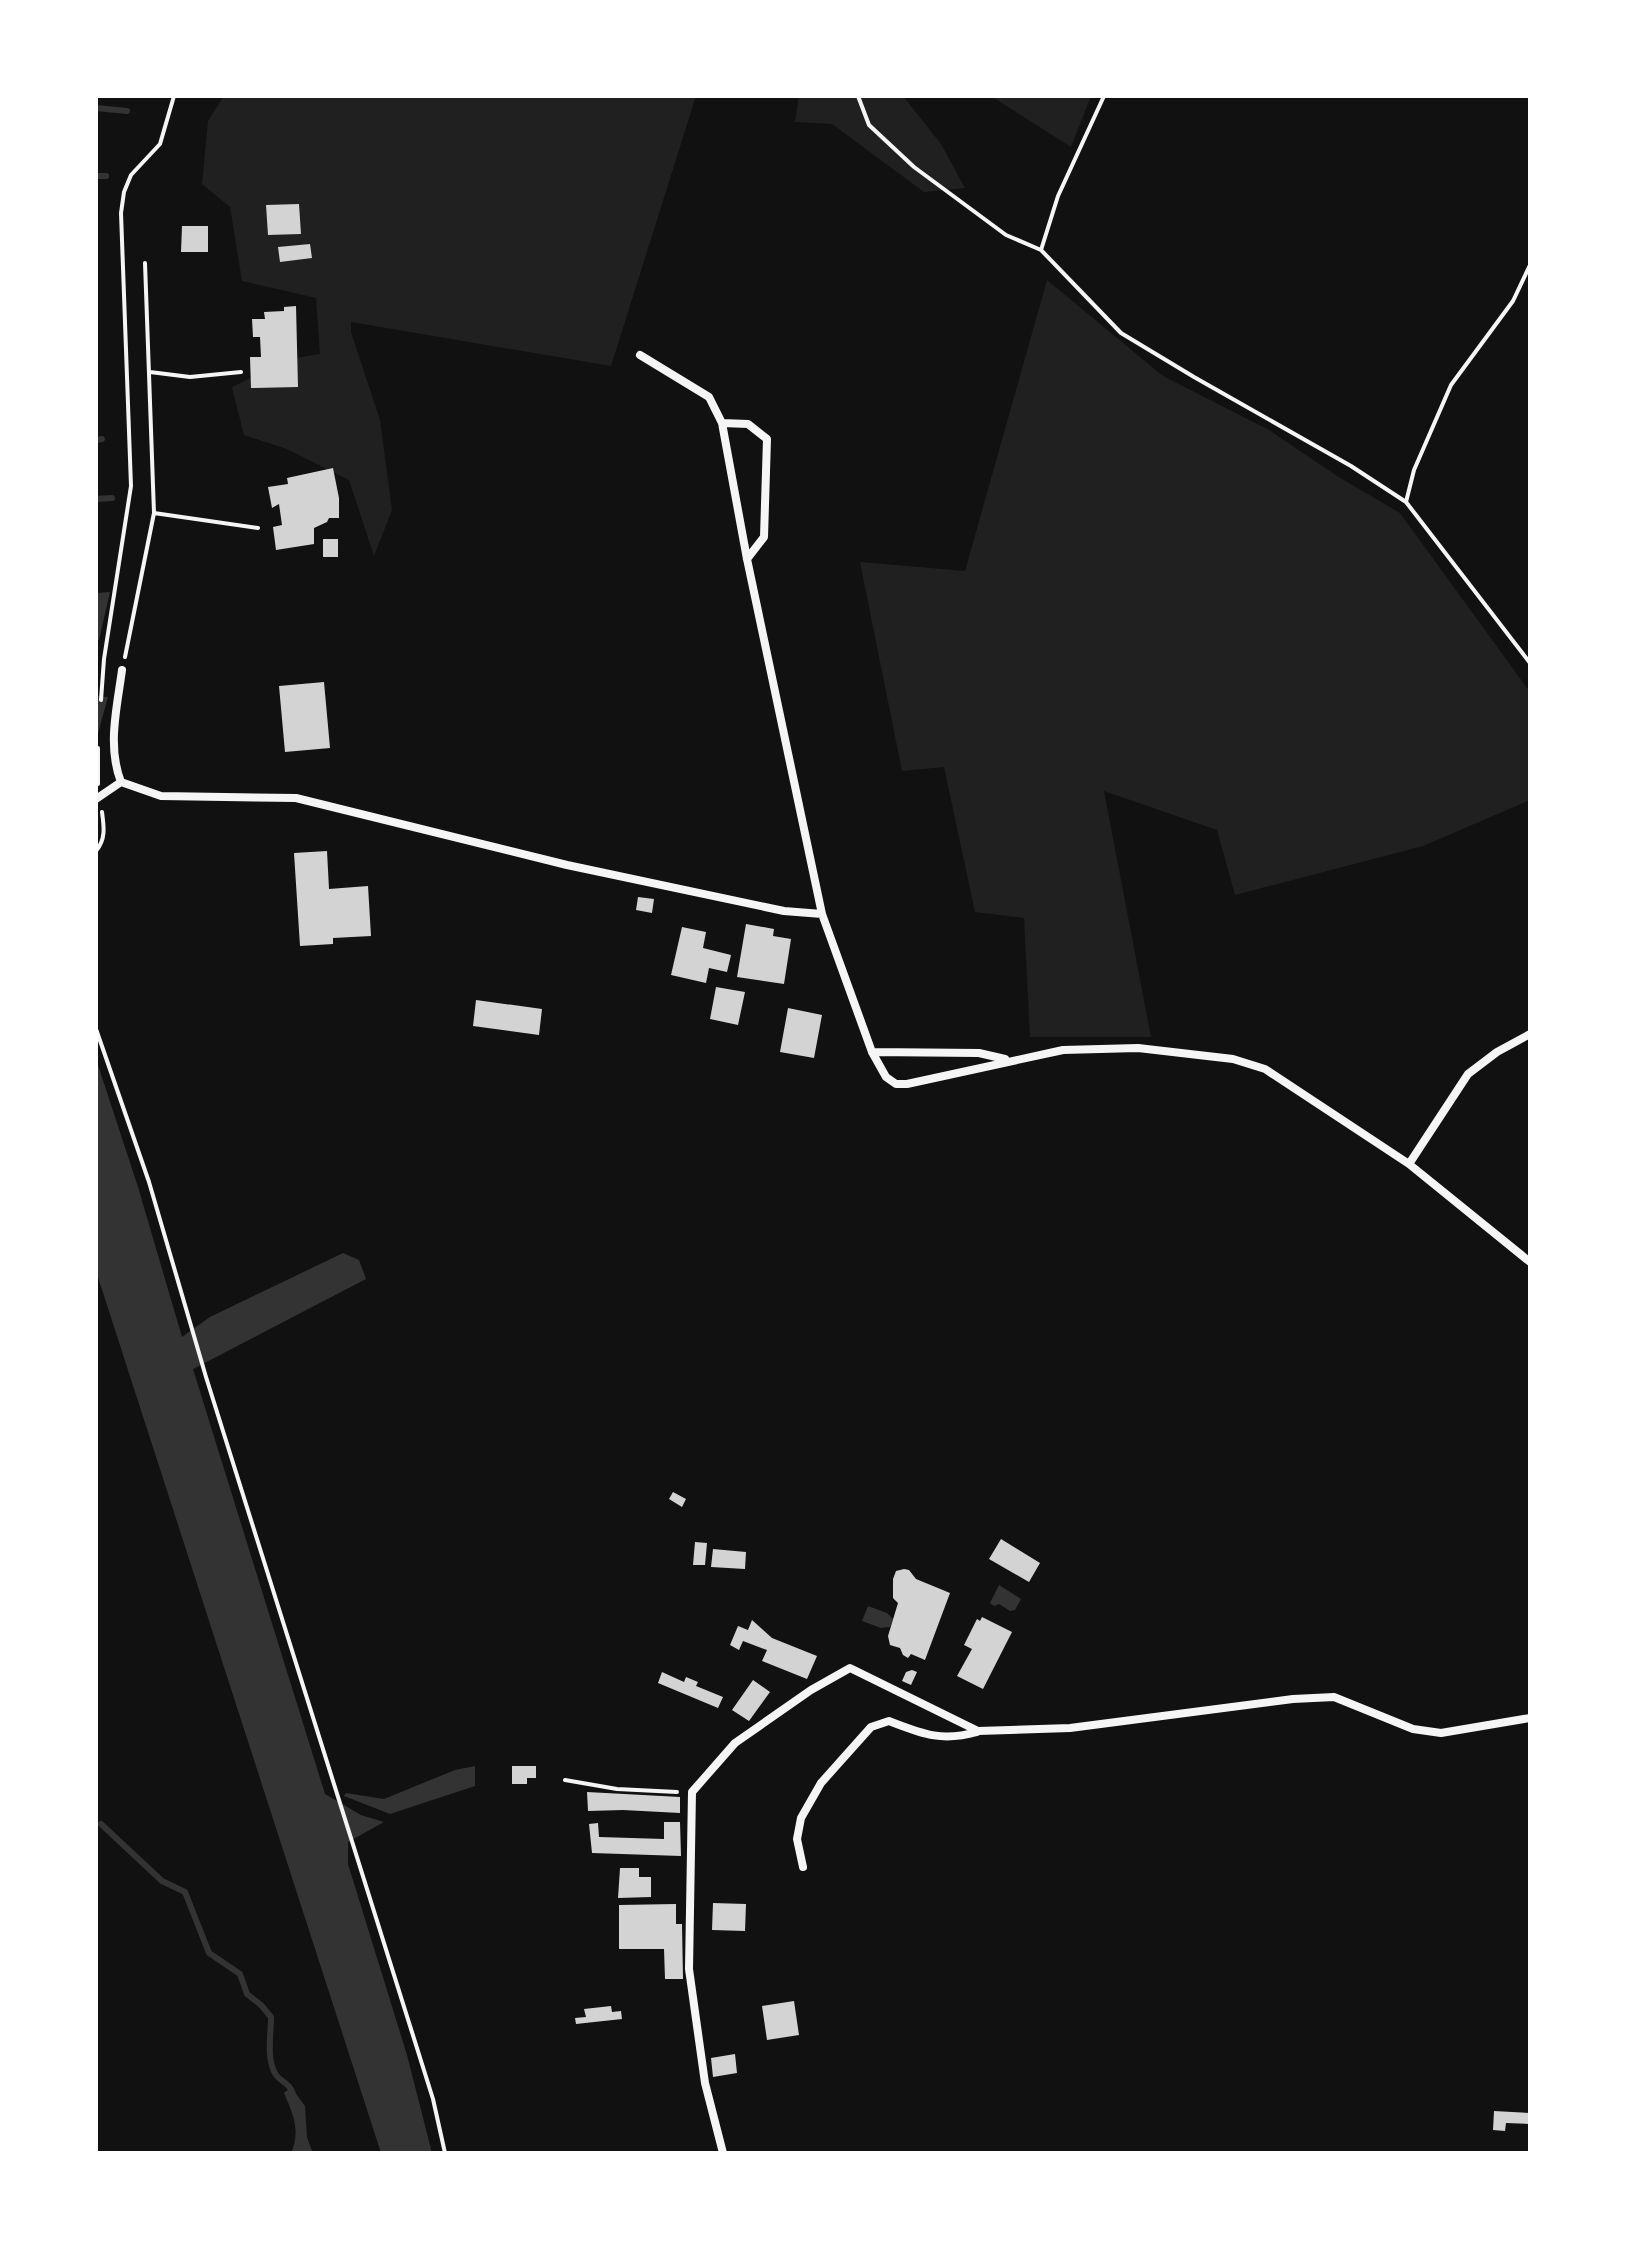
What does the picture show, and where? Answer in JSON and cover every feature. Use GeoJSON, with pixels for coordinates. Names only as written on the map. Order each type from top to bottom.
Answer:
{"type":"FeatureCollection","features":[{"type":"Feature","properties":{"kind":"street"},"geometry":{"type":"LineString","coordinates":[[640,355],[709,397],[722,423],[747,559],[822,914],[872,1052],[886,1077],[896,1084],[907,1084],[1063,1050],[1138,1048],[1233,1059],[1265,1069],[1409,1164],[1530,1262]]}},
{"type":"Feature","properties":{"kind":"street"},"geometry":{"type":"LineString","coordinates":[[722,423],[748,424],[767,439],[764,537],[747,559]]}},
{"type":"Feature","properties":{"kind":"street"},"geometry":{"type":"LineString","coordinates":[[121,782],[112,749],[122,670]]}},
{"type":"Feature","properties":{"kind":"street"},"geometry":{"type":"LineString","coordinates":[[121,782],[161,796],[296,798],[567,865],[784,911],[822,914]]}},
{"type":"Feature","properties":{"kind":"street"},"geometry":{"type":"LineString","coordinates":[[98,797],[121,782]]}},
{"type":"Feature","properties":{"kind":"street"},"geometry":{"type":"LineString","coordinates":[[1409,1164],[1468,1074],[1497,1052],[1530,1034]]}},
{"type":"Feature","properties":{"kind":"street"},"geometry":{"type":"LineString","coordinates":[[872,1052],[979,1053],[1010,1060]]}},
{"type":"Feature","properties":{"kind":"street"},"geometry":{"type":"LineString","coordinates":[[723,2153],[705,2083],[689,1969],[692,1792],[735,1743],[811,1690],[850,1668],[978,1731]]}},
{"type":"Feature","properties":{"kind":"street"},"geometry":{"type":"LineString","coordinates":[[803,1867],[797,1839],[801,1818],[821,1783],[871,1727],[889,1721],[921,1733],[954,1739],[978,1731],[1070,1728],[1293,1699],[1334,1697],[1413,1729],[1441,1733],[1530,1718]]}},
{"type":"Feature","properties":{"kind":"path"},"geometry":{"type":"LineString","coordinates":[[101,703],[104,659],[131,486],[121,213],[124,192],[131,175],[160,144],[174,96]]}},
{"type":"Feature","properties":{"kind":"path"},"geometry":{"type":"LineString","coordinates":[[858,96],[869,125],[914,167],[1006,235],[1041,250],[1121,333],[1351,466],[1406,502],[1530,663]]}},
{"type":"Feature","properties":{"kind":"path"},"geometry":{"type":"LineString","coordinates":[[1041,250],[1058,196],[1104,96]]}},
{"type":"Feature","properties":{"kind":"path"},"geometry":{"type":"LineString","coordinates":[[122,670],[154,513],[145,263]]}},
{"type":"Feature","properties":{"kind":"path"},"geometry":{"type":"LineString","coordinates":[[1406,502],[1414,470],[1451,385],[1513,301],[1530,265]]}},
{"type":"Feature","properties":{"kind":"path"},"geometry":{"type":"LineString","coordinates":[[150,372],[190,377],[241,372]]}},
{"type":"Feature","properties":{"kind":"path"},"geometry":{"type":"LineString","coordinates":[[154,513],[258,528]]}},
{"type":"Feature","properties":{"kind":"path"},"geometry":{"type":"LineString","coordinates":[[96,851],[104,831],[98,797],[98,748]]}},
{"type":"Feature","properties":{"kind":"path"},"geometry":{"type":"LineString","coordinates":[[96,1029],[149,1182],[206,1377],[433,2099],[445,2153]]}},
{"type":"Feature","properties":{"kind":"path"},"geometry":{"type":"LineString","coordinates":[[565,1780],[617,1789],[692,1792]]}},
{"type":"Feature","properties":{"kind":"shaded area"},"geometry":{"type":"Polygon","coordinates":[[[224,96],[696,96],[611,366],[351,322],[351,332],[380,420],[392,510],[374,556],[349,480],[287,449],[244,435],[232,387],[291,359],[320,354],[316,298],[242,281],[230,207],[202,184],[208,121],[224,96]]]}},
{"type":"Feature","properties":{"kind":"shaded area"},"geometry":{"type":"Polygon","coordinates":[[[799,96],[903,96],[941,144],[965,188],[924,192],[832,124],[795,122],[799,96]]]}},
{"type":"Feature","properties":{"kind":"shaded area"},"geometry":{"type":"Polygon","coordinates":[[[991,96],[1091,96],[1071,147],[991,96]]]}},
{"type":"Feature","properties":{"kind":"shaded area"},"geometry":{"type":"Polygon","coordinates":[[[1047,280],[1163,376],[1269,430],[1337,476],[1400,513],[1530,692],[1530,800],[1423,846],[1235,895],[1217,830],[1104,791],[1151,1037],[1030,1037],[1024,918],[975,912],[944,767],[902,771],[860,562],[965,571],[1047,280]]]}},
{"type":"Feature","properties":{"kind":"shaded area"},"geometry":{"type":"Polygon","coordinates":[[[110,592],[99,640],[96,640],[96,593],[110,592]]]}},
{"type":"Feature","properties":{"kind":"shaded area"},"geometry":{"type":"Polygon","coordinates":[[[96,696],[108,697],[96,741],[96,696]]]}},
{"type":"Feature","properties":{"kind":"shaded area"},"geometry":{"type":"Polygon","coordinates":[[[96,1059],[182,1337],[210,1317],[343,1253],[359,1260],[366,1279],[193,1369],[325,1794],[361,1815],[384,1822],[348,1842],[348,1864],[407,2055],[432,2153],[381,2153],[96,1271],[96,1059]]]}},
{"type":"Feature","properties":{"kind":"shaded area"},"geometry":{"type":"Polygon","coordinates":[[[999,1585],[1021,1599],[1015,1610],[990,1603],[999,1585]]]}},
{"type":"Feature","properties":{"kind":"shaded area"},"geometry":{"type":"Polygon","coordinates":[[[868,1606],[887,1613],[893,1619],[890,1627],[881,1628],[862,1621],[868,1606]]]}},
{"type":"Feature","properties":{"kind":"shaded area"},"geometry":{"type":"Polygon","coordinates":[[[475,1766],[475,1786],[390,1814],[344,1796],[346,1793],[384,1799],[455,1770],[475,1766]]]}},
{"type":"Feature","properties":{"kind":"shaded area"},"geometry":{"type":"Polygon","coordinates":[[[291,2087],[305,2106],[307,2137],[312,2151],[316,2153],[291,2153],[296,2130],[284,2093],[291,2087]]]}},
{"type":"Feature","properties":{"kind":"building"},"geometry":{"type":"Polygon","coordinates":[[[299,204],[301,234],[268,235],[266,205],[299,204]]]}},
{"type":"Feature","properties":{"kind":"building"},"geometry":{"type":"Polygon","coordinates":[[[182,226],[208,226],[208,252],[181,252],[182,226]]]}},
{"type":"Feature","properties":{"kind":"building"},"geometry":{"type":"Polygon","coordinates":[[[310,244],[312,258],[280,262],[278,247],[310,244]]]}},
{"type":"Feature","properties":{"kind":"building"},"geometry":{"type":"Polygon","coordinates":[[[296,306],[298,387],[251,388],[250,357],[261,357],[260,337],[253,337],[252,319],[265,319],[264,312],[284,311],[284,307],[296,306]]]}},
{"type":"Feature","properties":{"kind":"building"},"geometry":{"type":"Polygon","coordinates":[[[333,468],[339,518],[329,518],[314,528],[314,544],[276,550],[273,527],[282,525],[279,504],[272,508],[268,487],[288,484],[287,478],[333,468]]]}},
{"type":"Feature","properties":{"kind":"building"},"geometry":{"type":"Polygon","coordinates":[[[323,539],[338,539],[338,557],[323,557],[323,539]]]}},
{"type":"Feature","properties":{"kind":"building"},"geometry":{"type":"Polygon","coordinates":[[[324,682],[330,748],[285,752],[279,686],[324,682]]]}},
{"type":"Feature","properties":{"kind":"building"},"geometry":{"type":"Polygon","coordinates":[[[327,851],[329,889],[368,886],[371,936],[333,938],[333,944],[300,946],[294,853],[327,851]]]}},
{"type":"Feature","properties":{"kind":"building"},"geometry":{"type":"Polygon","coordinates":[[[638,897],[654,899],[652,913],[636,910],[638,897]]]}},
{"type":"Feature","properties":{"kind":"building"},"geometry":{"type":"Polygon","coordinates":[[[746,924],[774,929],[773,936],[791,939],[784,984],[737,977],[746,924]]]}},
{"type":"Feature","properties":{"kind":"building"},"geometry":{"type":"Polygon","coordinates":[[[682,927],[706,932],[703,948],[731,955],[727,972],[709,968],[706,983],[671,975],[682,927]]]}},
{"type":"Feature","properties":{"kind":"building"},"geometry":{"type":"Polygon","coordinates":[[[716,987],[745,992],[738,1025],[710,1019],[716,987]]]}},
{"type":"Feature","properties":{"kind":"building"},"geometry":{"type":"Polygon","coordinates":[[[476,1000],[542,1009],[539,1035],[473,1026],[476,1000]]]}},
{"type":"Feature","properties":{"kind":"building"},"geometry":{"type":"Polygon","coordinates":[[[788,1008],[822,1015],[814,1058],[780,1052],[788,1008]]]}},
{"type":"Feature","properties":{"kind":"building"},"geometry":{"type":"Polygon","coordinates":[[[673,1492],[686,1499],[682,1507],[669,1499],[673,1492]]]}},
{"type":"Feature","properties":{"kind":"building"},"geometry":{"type":"Polygon","coordinates":[[[1001,1539],[1040,1563],[1029,1582],[989,1559],[1001,1539]]]}},
{"type":"Feature","properties":{"kind":"building"},"geometry":{"type":"Polygon","coordinates":[[[695,1542],[707,1543],[705,1565],[693,1565],[695,1542]]]}},
{"type":"Feature","properties":{"kind":"building"},"geometry":{"type":"Polygon","coordinates":[[[713,1549],[746,1552],[745,1569],[711,1567],[713,1549]]]}},
{"type":"Feature","properties":{"kind":"building"},"geometry":{"type":"Polygon","coordinates":[[[909,1570],[916,1579],[950,1593],[925,1660],[911,1654],[908,1658],[900,1648],[890,1645],[888,1636],[898,1603],[893,1598],[893,1579],[896,1571],[909,1570]]]}},
{"type":"Feature","properties":{"kind":"building"},"geometry":{"type":"Polygon","coordinates":[[[982,1617],[1012,1632],[983,1689],[957,1676],[972,1649],[964,1645],[977,1619],[980,1621],[982,1617]]]}},
{"type":"Feature","properties":{"kind":"building"},"geometry":{"type":"Polygon","coordinates":[[[752,1620],[772,1638],[817,1656],[807,1679],[762,1661],[767,1650],[743,1641],[739,1650],[730,1645],[738,1626],[748,1630],[752,1620]]]}},
{"type":"Feature","properties":{"kind":"building"},"geometry":{"type":"Polygon","coordinates":[[[662,1672],[684,1682],[686,1677],[698,1682],[696,1686],[723,1697],[718,1708],[658,1683],[662,1672]]]}},
{"type":"Feature","properties":{"kind":"building"},"geometry":{"type":"Polygon","coordinates":[[[906,1672],[917,1672],[911,1685],[902,1681],[906,1672]]]}},
{"type":"Feature","properties":{"kind":"building"},"geometry":{"type":"Polygon","coordinates":[[[753,1680],[770,1692],[749,1721],[732,1710],[753,1680]]]}},
{"type":"Feature","properties":{"kind":"building"},"geometry":{"type":"Polygon","coordinates":[[[512,1766],[536,1766],[536,1778],[527,1778],[527,1784],[512,1784],[512,1766]]]}},
{"type":"Feature","properties":{"kind":"building"},"geometry":{"type":"Polygon","coordinates":[[[587,1792],[680,1797],[680,1813],[588,1811],[587,1792]]]}},
{"type":"Feature","properties":{"kind":"building"},"geometry":{"type":"Polygon","coordinates":[[[664,1822],[680,1822],[681,1856],[592,1853],[589,1824],[598,1823],[599,1837],[664,1839],[664,1822]]]}},
{"type":"Feature","properties":{"kind":"building"},"geometry":{"type":"Polygon","coordinates":[[[620,1868],[639,1868],[639,1877],[651,1877],[651,1897],[618,1898],[620,1868]]]}},
{"type":"Feature","properties":{"kind":"building"},"geometry":{"type":"Polygon","coordinates":[[[713,1903],[746,1904],[745,1931],[712,1930],[713,1903]]]}},
{"type":"Feature","properties":{"kind":"building"},"geometry":{"type":"Polygon","coordinates":[[[676,1904],[676,1924],[682,1924],[683,1979],[665,1979],[664,1949],[619,1949],[619,1905],[676,1904]]]}},
{"type":"Feature","properties":{"kind":"building"},"geometry":{"type":"Polygon","coordinates":[[[794,2001],[799,2035],[767,2040],[762,2006],[794,2001]]]}},
{"type":"Feature","properties":{"kind":"building"},"geometry":{"type":"Polygon","coordinates":[[[611,2006],[612,2012],[621,2011],[622,2019],[576,2024],[575,2018],[586,2017],[584,2009],[611,2006]]]}},
{"type":"Feature","properties":{"kind":"building"},"geometry":{"type":"Polygon","coordinates":[[[735,2054],[737,2073],[713,2077],[711,2058],[735,2054]]]}},
{"type":"Feature","properties":{"kind":"building"},"geometry":{"type":"Polygon","coordinates":[[[1494,2111],[1530,2113],[1530,2124],[1506,2123],[1505,2131],[1493,2130],[1494,2111]]]}},
{"type":"Feature","properties":{"kind":"waterway"},"geometry":{"type":"LineString","coordinates":[[96,108],[127,111]]}},
{"type":"Feature","properties":{"kind":"waterway"},"geometry":{"type":"LineString","coordinates":[[96,176],[106,176]]}},
{"type":"Feature","properties":{"kind":"waterway"},"geometry":{"type":"LineString","coordinates":[[96,440],[102,439]]}},
{"type":"Feature","properties":{"kind":"waterway"},"geometry":{"type":"LineString","coordinates":[[96,499],[112,498]]}},
{"type":"Feature","properties":{"kind":"waterway"},"geometry":{"type":"LineString","coordinates":[[101,1824],[162,1881],[185,1892],[209,1953],[240,1974],[247,1994],[271,2017],[270,2055],[273,2069],[293,2094]]}}]}
